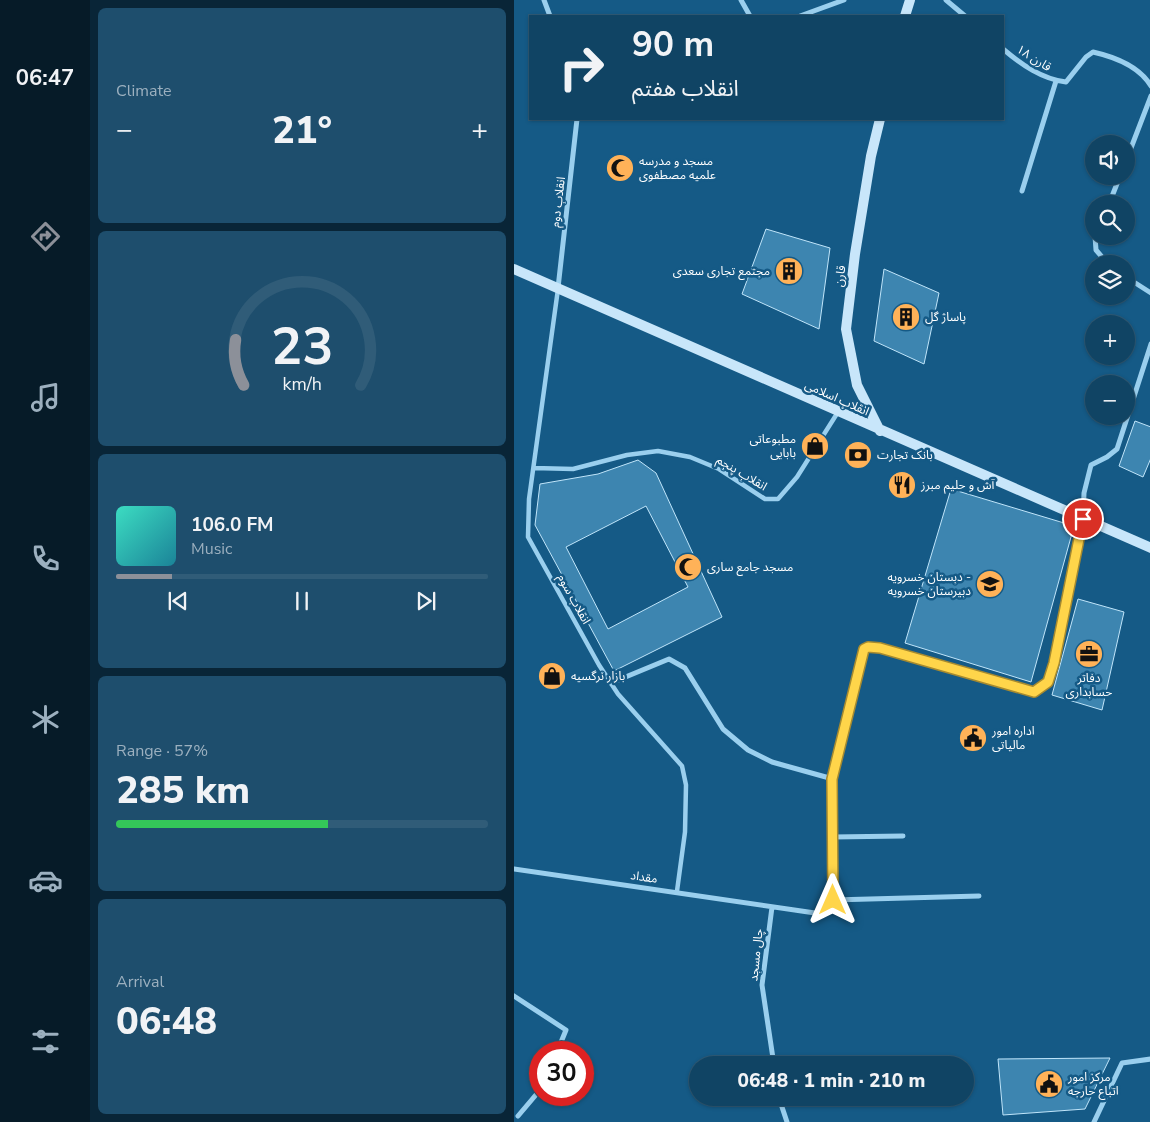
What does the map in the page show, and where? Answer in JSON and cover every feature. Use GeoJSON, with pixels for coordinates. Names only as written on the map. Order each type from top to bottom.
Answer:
{"type":"FeatureCollection","features":[{"type":"Feature","properties":{"kind":"main road"},"geometry":{"type":"LineString","coordinates":[[906,15],[910,0]]}},
{"type":"Feature","properties":{"kind":"main road","name":"قارن"},"geometry":{"type":"LineString","coordinates":[[880,120],[871,156],[856,245],[846,329],[857,384],[880,431]]}},
{"type":"Feature","properties":{"kind":"main road","name":"انقلاب اسلامی"},"geometry":{"type":"LineString","coordinates":[[514,269],[1150,548]]}},
{"type":"Feature","properties":{"kind":"street"},"geometry":{"type":"LineString","coordinates":[[544,0],[550,15]]}},
{"type":"Feature","properties":{"kind":"street"},"geometry":{"type":"LineString","coordinates":[[741,0],[749,15]]}},
{"type":"Feature","properties":{"kind":"street"},"geometry":{"type":"LineString","coordinates":[[803,15],[844,0]]}},
{"type":"Feature","properties":{"kind":"street"},"geometry":{"type":"LineString","coordinates":[[946,0],[964,15]]}},
{"type":"Feature","properties":{"kind":"street","name":"قارن ۱۸"},"geometry":{"type":"LineString","coordinates":[[1004,50],[1022,64],[1056,81],[1066,82],[1086,57],[1093,52],[1111,56],[1146,78],[1150,86]]}},
{"type":"Feature","properties":{"kind":"street"},"geometry":{"type":"LineString","coordinates":[[1022,191],[1056,81]]}},
{"type":"Feature","properties":{"kind":"street"},"geometry":{"type":"LineString","coordinates":[[1135,137],[1150,96]]}},
{"type":"Feature","properties":{"kind":"street","name":"انقلاب دوم"},"geometry":{"type":"LineString","coordinates":[[558,288],[578,120]]}},
{"type":"Feature","properties":{"kind":"street"},"geometry":{"type":"LineString","coordinates":[[1135,283],[1150,294]]}},
{"type":"Feature","properties":{"kind":"street","name":"انقلاب سوم"},"geometry":{"type":"LineString","coordinates":[[558,288],[529,499],[528,537],[611,683],[641,721],[682,766],[685,773],[685,832],[677,891]]}},
{"type":"Feature","properties":{"kind":"street"},"geometry":{"type":"LineString","coordinates":[[979,896],[833,900],[832,779],[860,658],[864,649],[868,647],[880,648],[1034,692],[1048,682],[1054,663],[1083,519],[1084,493],[1091,465],[1107,457],[1117,449],[1150,344]]}},
{"type":"Feature","properties":{"kind":"street","name":"انقلاب پنجم"},"geometry":{"type":"LineString","coordinates":[[534,468],[573,468],[627,455],[658,451],[690,457],[719,469],[765,499],[778,499],[797,478],[838,412]]}},
{"type":"Feature","properties":{"kind":"street"},"geometry":{"type":"LineString","coordinates":[[611,683],[669,659],[685,668],[723,728],[748,750],[772,762],[832,779]]}},
{"type":"Feature","properties":{"kind":"street"},"geometry":{"type":"LineString","coordinates":[[833,838],[903,836]]}},
{"type":"Feature","properties":{"kind":"street","name":"مقداد"},"geometry":{"type":"LineString","coordinates":[[514,869],[677,891],[824,914],[829,911],[833,900]]}},
{"type":"Feature","properties":{"kind":"street","name":"چال مسجد"},"geometry":{"type":"LineString","coordinates":[[772,907],[762,985],[773,1056]]}},
{"type":"Feature","properties":{"kind":"street"},"geometry":{"type":"LineString","coordinates":[[514,996],[566,1030],[562,1041]]}},
{"type":"Feature","properties":{"kind":"street"},"geometry":{"type":"LineString","coordinates":[[1094,1122],[1122,1063],[1150,1059]]}},
{"type":"Feature","properties":{"kind":"street"},"geometry":{"type":"LineString","coordinates":[[518,1116],[529,1103]]}},
{"type":"Feature","properties":{"kind":"street"},"geometry":{"type":"LineString","coordinates":[[782,1106],[786,1122]]}},
{"type":"Feature","properties":{"kind":"building","name":"مجتمع تجاری سعدی"},"geometry":{"type":"Polygon","coordinates":[[[766,229],[830,248],[819,329],[742,294],[766,229]]]}},
{"type":"Feature","properties":{"kind":"building","name":"پاساژ گل"},"geometry":{"type":"Polygon","coordinates":[[[884,269],[939,293],[924,364],[874,341],[884,269]]]}},
{"type":"Feature","properties":{"kind":"building"},"geometry":{"type":"Polygon","coordinates":[[[1135,421],[1151,427],[1151,458],[1143,477],[1119,466],[1135,421]]]}},
{"type":"Feature","properties":{"kind":"building","name":"مسجد جامع ساری"},"geometry":{"type":"Polygon","coordinates":[[[638,460],[656,473],[722,617],[614,671],[535,525],[540,484],[598,474],[638,460]],[[646,506],[566,547],[608,629],[688,587],[646,506]]]}},
{"type":"Feature","properties":{"kind":"building","name":"دبستان خسرویه - دبیرستان خسرویه"},"geometry":{"type":"Polygon","coordinates":[[[951,489],[1074,526],[1031,682],[905,643],[951,489]]]}},
{"type":"Feature","properties":{"kind":"building","name":"دفاتر حسابداری"},"geometry":{"type":"Polygon","coordinates":[[[1078,599],[1124,612],[1102,710],[1052,695],[1078,599]]]}},
{"type":"Feature","properties":{"kind":"building","name":"مرکز امور اتباع حارجه"},"geometry":{"type":"Polygon","coordinates":[[[1110,1058],[1085,1109],[1003,1115],[998,1059],[1110,1058]]]}},
{"type":"Feature","properties":{"kind":"place","name":"مسجد و مدرسه علمیه مصطفوی"},"geometry":{"type":"Point","coordinates":[620,168]}},
{"type":"Feature","properties":{"kind":"place","name":"مجتمع تجاری سعدی"},"geometry":{"type":"Point","coordinates":[789,271]}},
{"type":"Feature","properties":{"kind":"place","name":"پاساژ گل"},"geometry":{"type":"Point","coordinates":[906,317]}},
{"type":"Feature","properties":{"kind":"place","name":"مطبوعاتی بابایی"},"geometry":{"type":"Point","coordinates":[815,446]}},
{"type":"Feature","properties":{"kind":"place","name":"بانک تجارت"},"geometry":{"type":"Point","coordinates":[858,455]}},
{"type":"Feature","properties":{"kind":"place","name":"آش و حلیم مبرز"},"geometry":{"type":"Point","coordinates":[902,485]}},
{"type":"Feature","properties":{"kind":"place","name":"مسجد جامع ساری"},"geometry":{"type":"Point","coordinates":[688,567]}},
{"type":"Feature","properties":{"kind":"place","name":"دبستان خسرویه - دبیرستان خسرویه"},"geometry":{"type":"Point","coordinates":[990,584]}},
{"type":"Feature","properties":{"kind":"place","name":"دفاتر حسابداری"},"geometry":{"type":"Point","coordinates":[1089,654]}},
{"type":"Feature","properties":{"kind":"place","name":"بازار نرگسیه"},"geometry":{"type":"Point","coordinates":[552,676]}},
{"type":"Feature","properties":{"kind":"place","name":"اداره امور مالیاتی"},"geometry":{"type":"Point","coordinates":[973,738]}},
{"type":"Feature","properties":{"kind":"place","name":"مرکز امور اتباع حارجه"},"geometry":{"type":"Point","coordinates":[1049,1084]}},
{"type":"Feature","properties":{"kind":"route"},"geometry":{"type":"LineString","coordinates":[[833,900],[832,779],[860,658],[864,649],[868,647],[880,648],[1034,692],[1048,682],[1054,663],[1083,519]]}}]}
